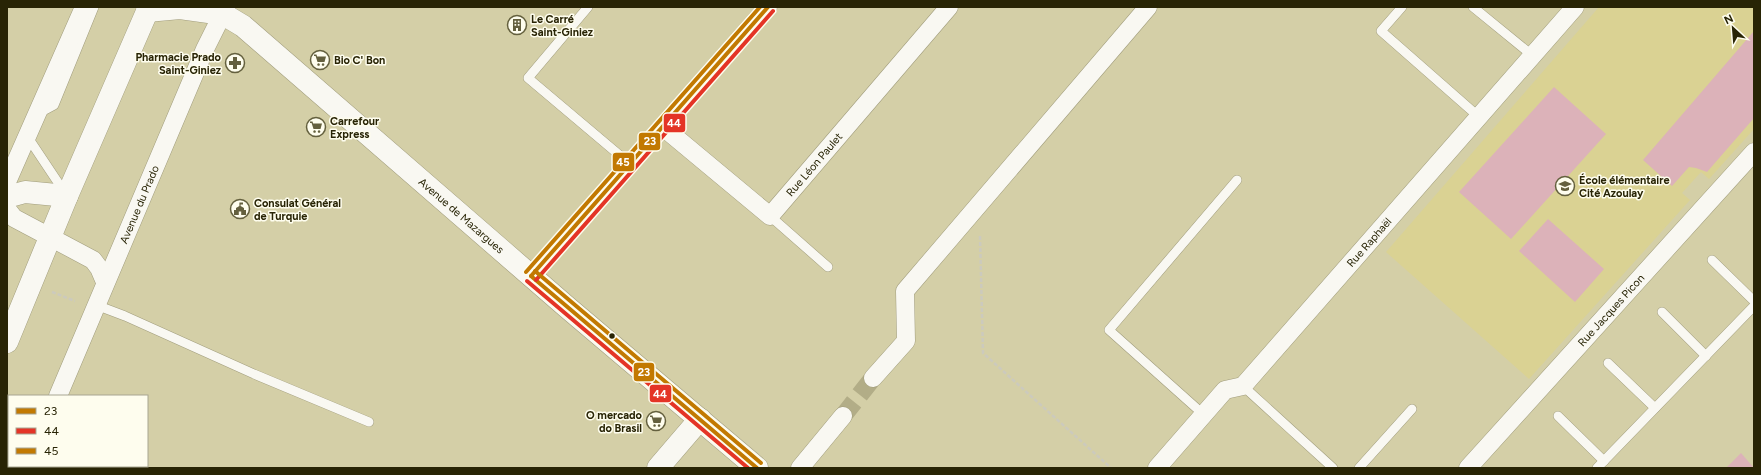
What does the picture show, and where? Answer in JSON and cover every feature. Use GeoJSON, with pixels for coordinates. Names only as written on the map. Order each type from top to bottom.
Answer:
{"type":"FeatureCollection","features":[{"type":"Feature","properties":{"kind":"street"},"geometry":{"type":"LineString","coordinates":[[7,182],[84,7]]}},
{"type":"Feature","properties":{"kind":"street"},"geometry":{"type":"LineString","coordinates":[[531,276],[768,7]]}},
{"type":"Feature","properties":{"kind":"street","name":"Rue Léon Paulet"},"geometry":{"type":"LineString","coordinates":[[770,216],[949,7]]}},
{"type":"Feature","properties":{"kind":"street"},"geometry":{"type":"LineString","coordinates":[[874,378],[906,341],[904,291],[1148,7]]}},
{"type":"Feature","properties":{"kind":"street","name":"Rue Raphaël"},"geometry":{"type":"LineString","coordinates":[[1244,386],[1478,116],[1575,7]]}},
{"type":"Feature","properties":{"kind":"street"},"geometry":{"type":"LineString","coordinates":[[7,342],[67,196],[148,9]]}},
{"type":"Feature","properties":{"kind":"street","name":"Avenue de Mazargues"},"geometry":{"type":"LineString","coordinates":[[148,9],[223,9],[531,276],[757,468]]}},
{"type":"Feature","properties":{"kind":"street","name":"Avenue du Prado"},"geometry":{"type":"LineString","coordinates":[[58,395],[105,282],[223,9]]}},
{"type":"Feature","properties":{"kind":"street"},"geometry":{"type":"LineString","coordinates":[[663,127],[770,216]]}},
{"type":"Feature","properties":{"kind":"street","name":"Rue Jacques Picon"},"geometry":{"type":"LineString","coordinates":[[1468,468],[1754,152]]}},
{"type":"Feature","properties":{"kind":"street"},"geometry":{"type":"LineString","coordinates":[[7,197],[25,192],[67,196]]}},
{"type":"Feature","properties":{"kind":"street"},"geometry":{"type":"LineString","coordinates":[[7,209],[14,218],[92,260],[99,268],[105,282]]}},
{"type":"Feature","properties":{"kind":"street"},"geometry":{"type":"LineString","coordinates":[[1157,468],[1225,390],[1244,386]]}},
{"type":"Feature","properties":{"kind":"street"},"geometry":{"type":"LineString","coordinates":[[800,468],[843,416]]}},
{"type":"Feature","properties":{"kind":"street"},"geometry":{"type":"LineString","coordinates":[[658,468],[700,419]]}},
{"type":"Feature","properties":{"kind":"lane"},"geometry":{"type":"LineString","coordinates":[[38,113],[54,105],[94,7]]}},
{"type":"Feature","properties":{"kind":"lane"},"geometry":{"type":"LineString","coordinates":[[588,7],[528,78],[630,164]]}},
{"type":"Feature","properties":{"kind":"lane"},"geometry":{"type":"LineString","coordinates":[[1402,7],[1381,31],[1478,116]]}},
{"type":"Feature","properties":{"kind":"lane"},"geometry":{"type":"LineString","coordinates":[[1473,7],[1533,56]]}},
{"type":"Feature","properties":{"kind":"lane"},"geometry":{"type":"LineString","coordinates":[[27,136],[67,196]]}},
{"type":"Feature","properties":{"kind":"lane"},"geometry":{"type":"LineString","coordinates":[[1203,414],[1109,330],[1237,180]]}},
{"type":"Feature","properties":{"kind":"lane"},"geometry":{"type":"LineString","coordinates":[[770,216],[828,267]]}},
{"type":"Feature","properties":{"kind":"lane"},"geometry":{"type":"LineString","coordinates":[[1712,260],[1754,301]]}},
{"type":"Feature","properties":{"kind":"lane"},"geometry":{"type":"LineString","coordinates":[[96,305],[125,316],[254,374],[369,422]]}},
{"type":"Feature","properties":{"kind":"lane"},"geometry":{"type":"LineString","coordinates":[[1597,468],[1754,306]]}},
{"type":"Feature","properties":{"kind":"lane"},"geometry":{"type":"LineString","coordinates":[[1662,312],[1706,356]]}},
{"type":"Feature","properties":{"kind":"lane"},"geometry":{"type":"LineString","coordinates":[[1608,363],[1655,408]]}},
{"type":"Feature","properties":{"kind":"lane"},"geometry":{"type":"LineString","coordinates":[[1244,386],[1333,468]]}},
{"type":"Feature","properties":{"kind":"lane"},"geometry":{"type":"LineString","coordinates":[[1359,468],[1412,408]]}},
{"type":"Feature","properties":{"kind":"lane"},"geometry":{"type":"LineString","coordinates":[[1558,416],[1604,461]]}},
{"type":"Feature","properties":{"kind":"path"},"geometry":{"type":"LineString","coordinates":[[980,204],[983,353],[1111,468]]}},
{"type":"Feature","properties":{"kind":"shaded area","name":"École élémentaire Cité Azoulay"},"geometry":{"type":"Polygon","coordinates":[[[1599,7],[1754,7],[1754,129],[1709,179],[1701,172],[1682,193],[1690,200],[1529,379],[1386,252],[1599,7]]]}},
{"type":"Feature","properties":{"kind":"shaded area"},"geometry":{"type":"Polygon","coordinates":[[[1754,31],[1754,118],[1707,172],[1689,167],[1672,186],[1643,160],[1754,31]]]}},
{"type":"Feature","properties":{"kind":"shaded area"},"geometry":{"type":"Polygon","coordinates":[[[1554,87],[1606,134],[1511,239],[1459,192],[1554,87]]]}},
{"type":"Feature","properties":{"kind":"shaded area"},"geometry":{"type":"Polygon","coordinates":[[[1548,219],[1604,269],[1575,302],[1519,251],[1548,219]]]}},
{"type":"Feature","properties":{"kind":"shaded area"},"geometry":{"type":"Polygon","coordinates":[[[1741,453],[1754,468],[1726,468],[1741,453]]]}},
{"type":"Feature","properties":{"kind":"tunnel"},"geometry":{"type":"LineString","coordinates":[[843,416],[873,378]]}},
{"type":"Feature","properties":{"kind":"transit line","name":"45"},"geometry":{"type":"LineString","coordinates":[[526,272],[760,7]]}},
{"type":"Feature","properties":{"kind":"transit line","name":"23"},"geometry":{"type":"LineString","coordinates":[[531,276],[768,7]]}},
{"type":"Feature","properties":{"kind":"transit line","name":"44"},"geometry":{"type":"LineString","coordinates":[[536,280],[773,11]]}},
{"type":"Feature","properties":{"kind":"transit line","name":"45"},"geometry":{"type":"LineString","coordinates":[[535,271],[761,463]]}},
{"type":"Feature","properties":{"kind":"transit line","name":"23"},"geometry":{"type":"LineString","coordinates":[[531,276],[757,468]]}},
{"type":"Feature","properties":{"kind":"transit line","name":"44"},"geometry":{"type":"LineString","coordinates":[[527,281],[748,468]]}},
{"type":"Feature","properties":{"kind":"place","name":"Le Carré Saint-Giniez"},"geometry":{"type":"Point","coordinates":[517,25]}},
{"type":"Feature","properties":{"kind":"place","name":"Bio C' Bon"},"geometry":{"type":"Point","coordinates":[320,60]}},
{"type":"Feature","properties":{"kind":"place","name":"Pharmacie Prado Saint-Giniez"},"geometry":{"type":"Point","coordinates":[235,63]}},
{"type":"Feature","properties":{"kind":"place","name":"Carrefour Express"},"geometry":{"type":"Point","coordinates":[316,127]}},
{"type":"Feature","properties":{"kind":"place","name":"École élémentaire Cité Azoulay"},"geometry":{"type":"Point","coordinates":[1565,186]}},
{"type":"Feature","properties":{"kind":"place","name":"Consulat Général de Turquie"},"geometry":{"type":"Point","coordinates":[240,209]}},
{"type":"Feature","properties":{"kind":"place","name":"O mercado do Brasil"},"geometry":{"type":"Point","coordinates":[656,421]}}]}
